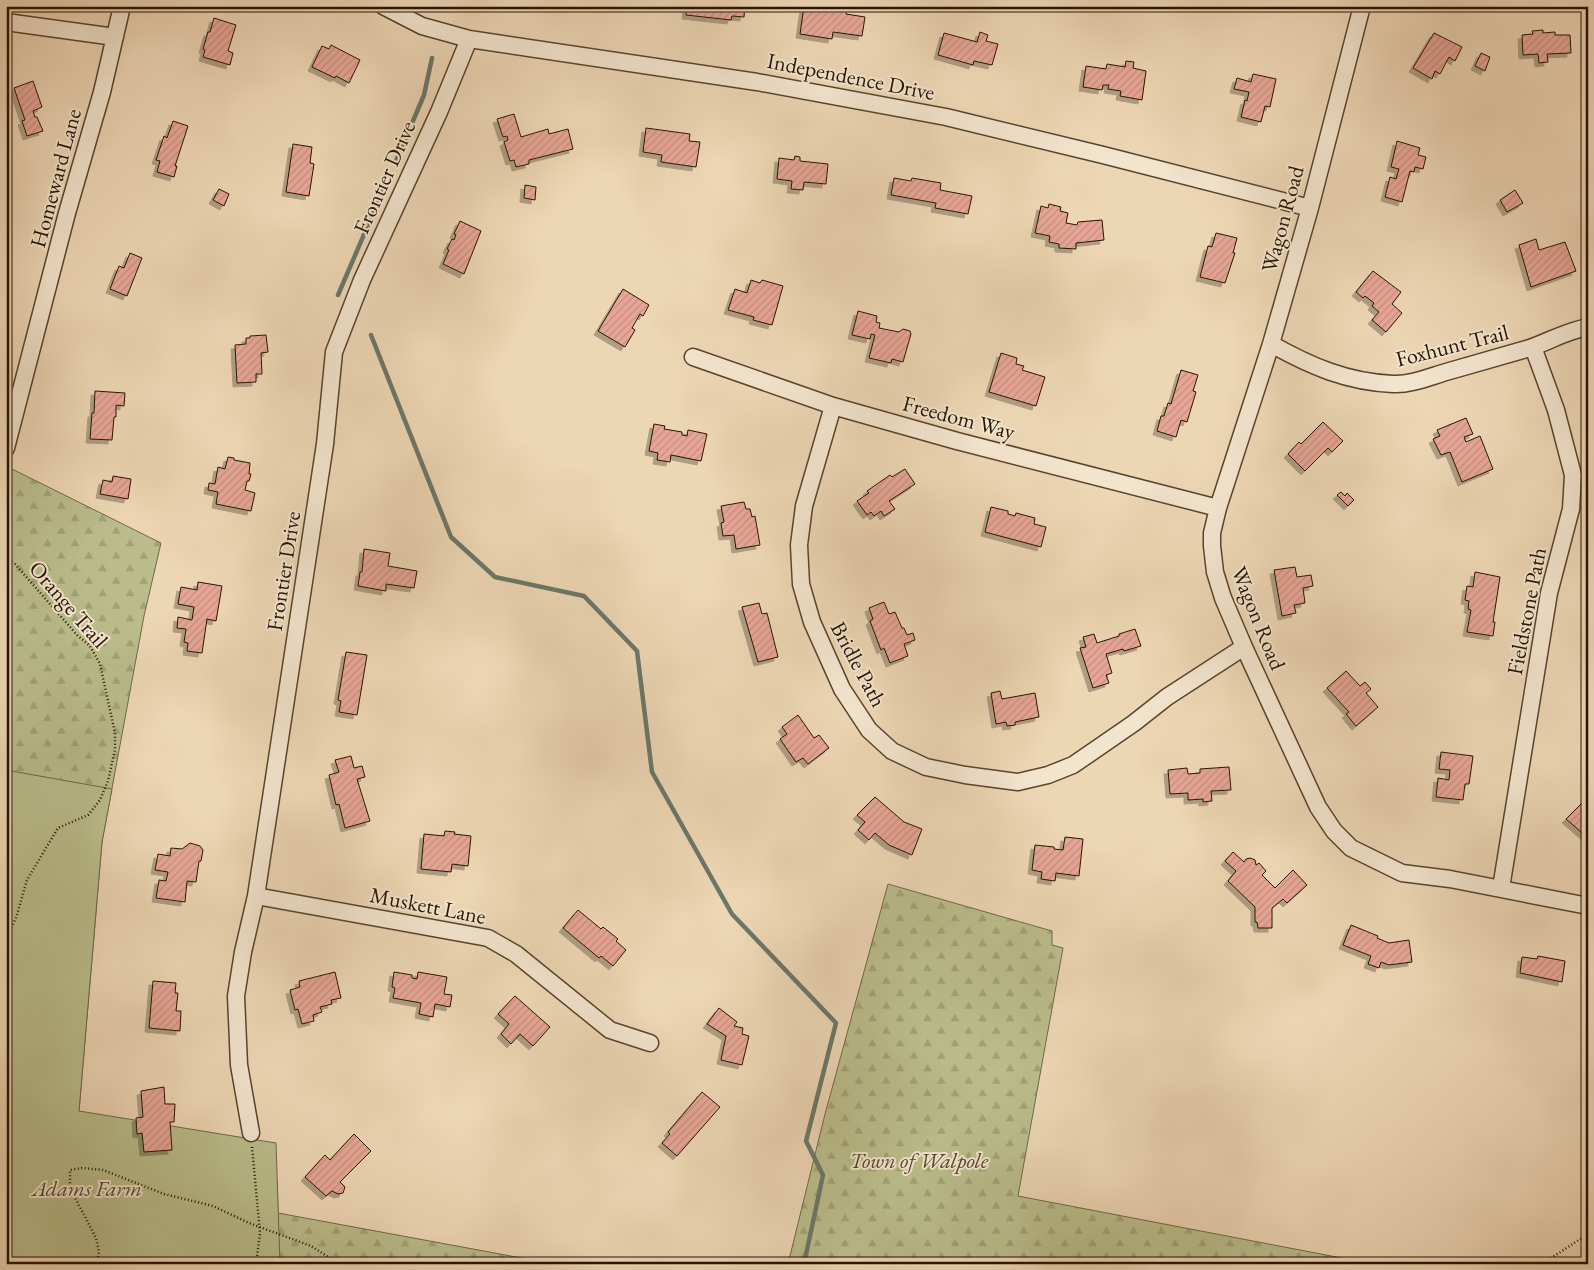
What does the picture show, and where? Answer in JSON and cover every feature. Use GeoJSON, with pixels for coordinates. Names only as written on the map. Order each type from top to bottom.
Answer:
{"type":"FeatureCollection","features":[{"type":"Feature","properties":{"kind":"street","name":"Homeward Lane"},"geometry":{"type":"LineString","coordinates":[[6,448],[122,6]]}},
{"type":"Feature","properties":{"kind":"street","name":"Independence Drive"},"geometry":{"type":"LineString","coordinates":[[383,6],[422,26],[469,39],[757,82],[946,117],[1310,208]]}},
{"type":"Feature","properties":{"kind":"street","name":"Wagon Road"},"geometry":{"type":"LineString","coordinates":[[1362,6],[1310,208],[1271,344],[1218,508],[1212,533],[1215,572],[1223,598],[1244,647],[1318,807],[1334,831],[1351,848],[1402,873],[1501,888],[1588,906]]}},
{"type":"Feature","properties":{"kind":"street"},"geometry":{"type":"LineString","coordinates":[[6,22],[115,37]]}},
{"type":"Feature","properties":{"kind":"street","name":"Frontier Drive"},"geometry":{"type":"LineString","coordinates":[[251,1133],[239,1065],[236,996],[243,952],[256,896],[325,444],[334,352],[362,280],[439,112],[469,39]]}},
{"type":"Feature","properties":{"kind":"street","name":"Foxhunt Trail"},"geometry":{"type":"LineString","coordinates":[[1271,344],[1302,362],[1324,370],[1344,376],[1395,384],[1418,380],[1533,347],[1573,330],[1588,327]]}},
{"type":"Feature","properties":{"kind":"street","name":"Fieldstone Path"},"geometry":{"type":"LineString","coordinates":[[1501,888],[1549,593],[1571,509],[1573,475],[1556,410],[1533,347]]}},
{"type":"Feature","properties":{"kind":"street","name":"Freedom Way"},"geometry":{"type":"LineString","coordinates":[[693,357],[833,406],[957,441],[1218,508]]}},
{"type":"Feature","properties":{"kind":"street","name":"Bridle Path"},"geometry":{"type":"LineString","coordinates":[[833,406],[804,506],[799,546],[800,584],[812,622],[842,689],[869,730],[892,751],[926,767],[965,775],[1018,782],[1048,775],[1073,765],[1134,723],[1167,697],[1244,647]]}},
{"type":"Feature","properties":{"kind":"street","name":"Muskett Lane"},"geometry":{"type":"LineString","coordinates":[[256,896],[488,938],[516,954],[610,1030],[650,1043]]}},
{"type":"Feature","properties":{"kind":"path","name":"Orange Trail"},"geometry":{"type":"LineString","coordinates":[[6,558],[15,564],[77,635],[90,646],[100,664],[115,733],[115,749],[108,781],[100,800],[88,815],[58,828],[28,880],[16,918],[11,928],[6,932]]}},
{"type":"Feature","properties":{"kind":"path"},"geometry":{"type":"LineString","coordinates":[[251,1133],[260,1227],[256,1264]]}},
{"type":"Feature","properties":{"kind":"path"},"geometry":{"type":"LineString","coordinates":[[97,1264],[99,1252],[96,1238],[72,1192],[70,1170],[82,1168],[103,1170],[164,1194],[213,1206],[260,1227],[311,1246],[330,1258],[331,1264]]}},
{"type":"Feature","properties":{"kind":"path"},"geometry":{"type":"LineString","coordinates":[[1542,1264],[1588,1234]]}},
{"type":"Feature","properties":{"kind":"path"},"geometry":{"type":"LineString","coordinates":[[6,1260],[28,1264]]}},
{"type":"Feature","properties":{"kind":"green space"},"geometry":{"type":"Polygon","coordinates":[[[6,466],[161,543],[144,616],[102,842],[79,1111],[106,1155],[277,1181],[278,1213],[554,1264],[6,1264],[6,466]]]}},
{"type":"Feature","properties":{"kind":"green space","name":"Adams Farm"},"geometry":{"type":"Polygon","coordinates":[[[6,770],[112,789],[102,842],[79,1111],[276,1143],[280,1264],[6,1264],[6,770]]]}},
{"type":"Feature","properties":{"kind":"green space","name":"Town of Walpole"},"geometry":{"type":"Polygon","coordinates":[[[888,884],[1052,931],[1052,945],[1063,948],[1018,1196],[1373,1264],[788,1264],[825,1114],[888,884]]]}},
{"type":"Feature","properties":{"kind":"building"},"geometry":{"type":"Polygon","coordinates":[[[687,6],[745,6],[744,17],[732,16],[731,20],[686,15],[687,6]]]}},
{"type":"Feature","properties":{"kind":"building"},"geometry":{"type":"Polygon","coordinates":[[[804,6],[828,6],[827,8],[836,9],[836,6],[847,6],[846,14],[865,17],[862,36],[833,32],[832,39],[800,34],[804,6]]]}},
{"type":"Feature","properties":{"kind":"building"},"geometry":{"type":"Polygon","coordinates":[[[214,18],[236,25],[228,51],[233,53],[230,65],[203,57],[205,50],[203,49],[214,18]]]}},
{"type":"Feature","properties":{"kind":"building"},"geometry":{"type":"Polygon","coordinates":[[[1543,30],[1543,33],[1555,32],[1555,35],[1570,35],[1571,53],[1547,54],[1548,62],[1539,63],[1538,54],[1523,55],[1522,35],[1533,34],[1532,31],[1543,30]]]}},
{"type":"Feature","properties":{"kind":"building"},"geometry":{"type":"Polygon","coordinates":[[[980,32],[988,35],[986,41],[998,44],[992,65],[974,61],[973,65],[938,55],[944,33],[977,42],[980,32]]]}},
{"type":"Feature","properties":{"kind":"building"},"geometry":{"type":"Polygon","coordinates":[[[1434,33],[1462,47],[1455,61],[1449,57],[1440,74],[1435,71],[1432,79],[1413,68],[1434,33]]]}},
{"type":"Feature","properties":{"kind":"building"},"geometry":{"type":"Polygon","coordinates":[[[331,45],[360,60],[349,83],[312,67],[322,46],[329,49],[331,45]]]}},
{"type":"Feature","properties":{"kind":"building"},"geometry":{"type":"Polygon","coordinates":[[[1481,53],[1490,57],[1485,71],[1475,66],[1481,53]]]}},
{"type":"Feature","properties":{"kind":"building"},"geometry":{"type":"Polygon","coordinates":[[[1126,61],[1134,62],[1133,68],[1146,71],[1142,100],[1120,96],[1121,91],[1108,89],[1109,85],[1103,85],[1102,90],[1083,87],[1086,66],[1106,69],[1107,64],[1125,67],[1126,61]]]}},
{"type":"Feature","properties":{"kind":"building"},"geometry":{"type":"Polygon","coordinates":[[[1253,74],[1276,79],[1270,107],[1265,106],[1261,122],[1241,117],[1249,92],[1234,89],[1237,78],[1251,82],[1253,74]]]}},
{"type":"Feature","properties":{"kind":"building"},"geometry":{"type":"Polygon","coordinates":[[[33,81],[42,107],[33,111],[43,131],[27,136],[22,121],[25,120],[14,88],[33,81]]]}},
{"type":"Feature","properties":{"kind":"building"},"geometry":{"type":"Polygon","coordinates":[[[514,114],[521,137],[548,129],[549,134],[568,129],[573,149],[529,160],[529,164],[516,167],[514,160],[510,161],[504,142],[508,140],[507,136],[503,137],[497,119],[514,114]]]}},
{"type":"Feature","properties":{"kind":"building"},"geometry":{"type":"Polygon","coordinates":[[[173,121],[188,126],[175,166],[177,166],[174,177],[157,172],[160,161],[156,160],[164,136],[167,138],[173,121]]]}},
{"type":"Feature","properties":{"kind":"building"},"geometry":{"type":"Polygon","coordinates":[[[646,128],[690,134],[689,141],[700,142],[696,167],[661,162],[662,155],[643,152],[646,128]]]}},
{"type":"Feature","properties":{"kind":"building"},"geometry":{"type":"Polygon","coordinates":[[[1397,141],[1420,148],[1418,155],[1426,157],[1423,169],[1415,167],[1414,172],[1410,171],[1402,202],[1385,197],[1390,177],[1396,179],[1399,169],[1391,167],[1397,141]]]}},
{"type":"Feature","properties":{"kind":"building"},"geometry":{"type":"Polygon","coordinates":[[[293,144],[312,147],[310,163],[314,164],[309,196],[286,192],[293,144]]]}},
{"type":"Feature","properties":{"kind":"building"},"geometry":{"type":"Polygon","coordinates":[[[795,156],[800,157],[800,161],[828,164],[826,184],[804,182],[803,190],[791,189],[792,181],[777,179],[779,158],[794,160],[795,156]]]}},
{"type":"Feature","properties":{"kind":"building"},"geometry":{"type":"Polygon","coordinates":[[[894,178],[911,181],[912,178],[941,183],[940,190],[972,196],[968,214],[935,208],[936,203],[891,195],[894,178]]]}},
{"type":"Feature","properties":{"kind":"building"},"geometry":{"type":"Polygon","coordinates":[[[525,185],[536,187],[535,200],[524,198],[525,185]]]}},
{"type":"Feature","properties":{"kind":"building"},"geometry":{"type":"Polygon","coordinates":[[[219,189],[229,194],[224,206],[213,200],[219,189]]]}},
{"type":"Feature","properties":{"kind":"building"},"geometry":{"type":"Polygon","coordinates":[[[1515,190],[1523,203],[1507,212],[1500,200],[1515,190]]]}},
{"type":"Feature","properties":{"kind":"building"},"geometry":{"type":"Polygon","coordinates":[[[1049,204],[1061,207],[1060,211],[1068,213],[1066,223],[1077,225],[1078,222],[1102,220],[1104,240],[1076,243],[1076,249],[1059,248],[1059,244],[1049,242],[1050,236],[1035,233],[1041,206],[1048,208],[1049,204]]]}},
{"type":"Feature","properties":{"kind":"building"},"geometry":{"type":"Polygon","coordinates":[[[460,221],[481,231],[464,274],[443,264],[449,250],[447,249],[452,239],[454,240],[456,235],[454,234],[460,221]]]}},
{"type":"Feature","properties":{"kind":"building"},"geometry":{"type":"Polygon","coordinates":[[[1216,233],[1237,238],[1233,253],[1235,253],[1225,283],[1200,277],[1208,246],[1212,247],[1216,233]]]}},
{"type":"Feature","properties":{"kind":"building"},"geometry":{"type":"Polygon","coordinates":[[[1536,239],[1539,250],[1565,242],[1576,271],[1531,287],[1519,245],[1536,239]]]}},
{"type":"Feature","properties":{"kind":"building"},"geometry":{"type":"Polygon","coordinates":[[[130,253],[142,258],[127,296],[110,289],[119,266],[124,268],[130,253]]]}},
{"type":"Feature","properties":{"kind":"building"},"geometry":{"type":"Polygon","coordinates":[[[1373,271],[1401,292],[1392,304],[1402,313],[1386,332],[1372,320],[1379,312],[1372,306],[1374,303],[1356,292],[1373,271]]]}},
{"type":"Feature","properties":{"kind":"building"},"geometry":{"type":"Polygon","coordinates":[[[751,280],[760,283],[762,280],[783,286],[772,325],[753,320],[754,317],[728,310],[735,289],[747,293],[751,280]]]}},
{"type":"Feature","properties":{"kind":"building"},"geometry":{"type":"Polygon","coordinates":[[[623,289],[649,305],[643,316],[640,314],[632,328],[635,330],[625,347],[598,331],[623,289]]]}},
{"type":"Feature","properties":{"kind":"building"},"geometry":{"type":"Polygon","coordinates":[[[858,311],[877,316],[876,322],[880,323],[879,328],[899,332],[903,329],[910,331],[911,334],[903,362],[892,359],[891,363],[869,358],[875,335],[871,334],[870,339],[852,335],[858,311]]]}},
{"type":"Feature","properties":{"kind":"building"},"geometry":{"type":"Polygon","coordinates":[[[266,335],[268,352],[261,353],[262,374],[256,374],[256,382],[237,383],[235,345],[246,344],[246,338],[250,338],[250,336],[266,335]]]}},
{"type":"Feature","properties":{"kind":"building"},"geometry":{"type":"Polygon","coordinates":[[[1001,353],[1017,358],[1016,364],[1024,366],[1022,370],[1045,377],[1036,406],[989,392],[1001,353]]]}},
{"type":"Feature","properties":{"kind":"building"},"geometry":{"type":"Polygon","coordinates":[[[1181,370],[1198,375],[1193,391],[1196,392],[1187,422],[1181,420],[1176,437],[1157,431],[1161,416],[1164,416],[1168,403],[1171,404],[1181,370]]]}},
{"type":"Feature","properties":{"kind":"building"},"geometry":{"type":"Polygon","coordinates":[[[95,391],[125,393],[124,406],[116,405],[112,440],[90,439],[95,391]]]}},
{"type":"Feature","properties":{"kind":"building"},"geometry":{"type":"Polygon","coordinates":[[[1466,418],[1473,434],[1464,437],[1466,442],[1480,436],[1493,469],[1462,482],[1450,452],[1441,455],[1433,439],[1440,436],[1437,430],[1466,418]]]}},
{"type":"Feature","properties":{"kind":"building"},"geometry":{"type":"Polygon","coordinates":[[[1323,422],[1343,441],[1332,452],[1328,448],[1305,471],[1288,454],[1323,422]]]}},
{"type":"Feature","properties":{"kind":"building"},"geometry":{"type":"Polygon","coordinates":[[[654,424],[665,426],[664,429],[682,432],[682,435],[687,436],[688,430],[707,434],[701,461],[671,455],[670,462],[657,460],[658,453],[649,451],[654,424]]]}},
{"type":"Feature","properties":{"kind":"building"},"geometry":{"type":"Polygon","coordinates":[[[228,457],[250,463],[249,474],[251,474],[245,490],[255,493],[251,511],[216,504],[218,492],[208,490],[209,483],[215,484],[218,467],[225,469],[228,457]]]}},
{"type":"Feature","properties":{"kind":"building"},"geometry":{"type":"Polygon","coordinates":[[[905,469],[915,484],[889,501],[895,509],[884,516],[881,511],[874,516],[871,512],[867,515],[857,501],[869,493],[867,491],[890,475],[892,477],[905,469]]]}},
{"type":"Feature","properties":{"kind":"building"},"geometry":{"type":"Polygon","coordinates":[[[113,476],[131,479],[128,499],[100,494],[103,480],[112,482],[113,476]]]}},
{"type":"Feature","properties":{"kind":"building"},"geometry":{"type":"Polygon","coordinates":[[[1341,492],[1345,496],[1347,493],[1354,500],[1348,506],[1337,495],[1341,492]]]}},
{"type":"Feature","properties":{"kind":"building"},"geometry":{"type":"Polygon","coordinates":[[[744,502],[746,509],[750,509],[752,517],[755,516],[760,545],[736,549],[734,535],[723,536],[721,523],[724,522],[721,506],[744,502]]]}},
{"type":"Feature","properties":{"kind":"building"},"geometry":{"type":"Polygon","coordinates":[[[991,507],[1008,511],[1008,514],[1015,516],[1016,513],[1035,518],[1034,524],[1046,527],[1041,547],[985,532],[991,507]]]}},
{"type":"Feature","properties":{"kind":"building"},"geometry":{"type":"Polygon","coordinates":[[[364,549],[390,553],[388,566],[417,571],[414,588],[386,584],[386,591],[358,586],[360,572],[362,572],[364,549]]]}},
{"type":"Feature","properties":{"kind":"building"},"geometry":{"type":"Polygon","coordinates":[[[1295,567],[1297,577],[1311,575],[1313,586],[1303,588],[1305,603],[1294,605],[1296,613],[1282,616],[1274,570],[1295,567]]]}},
{"type":"Feature","properties":{"kind":"building"},"geometry":{"type":"Polygon","coordinates":[[[1475,572],[1500,577],[1493,622],[1495,622],[1493,636],[1467,632],[1471,610],[1468,609],[1469,601],[1465,600],[1467,586],[1473,587],[1475,572]]]}},
{"type":"Feature","properties":{"kind":"building"},"geometry":{"type":"Polygon","coordinates":[[[198,582],[222,586],[216,621],[207,619],[202,653],[187,651],[188,643],[184,642],[186,629],[177,628],[178,617],[192,620],[194,607],[178,604],[181,587],[197,590],[198,582]]]}},
{"type":"Feature","properties":{"kind":"building"},"geometry":{"type":"Polygon","coordinates":[[[884,602],[889,614],[895,612],[907,635],[913,633],[915,640],[904,644],[908,656],[890,663],[884,648],[881,650],[870,621],[873,619],[869,608],[884,602]]]}},
{"type":"Feature","properties":{"kind":"building"},"geometry":{"type":"Polygon","coordinates":[[[759,603],[762,614],[767,613],[778,657],[758,662],[742,607],[759,603]]]}},
{"type":"Feature","properties":{"kind":"building"},"geometry":{"type":"Polygon","coordinates":[[[1135,629],[1141,646],[1106,654],[1112,673],[1106,675],[1109,683],[1093,688],[1080,648],[1086,647],[1083,637],[1094,634],[1097,643],[1135,629]]]}},
{"type":"Feature","properties":{"kind":"building"},"geometry":{"type":"Polygon","coordinates":[[[346,652],[367,655],[357,715],[339,712],[341,701],[338,700],[346,652]]]}},
{"type":"Feature","properties":{"kind":"building"},"geometry":{"type":"Polygon","coordinates":[[[1346,671],[1360,686],[1365,682],[1371,689],[1366,693],[1378,707],[1356,726],[1346,714],[1349,712],[1327,688],[1346,671]]]}},
{"type":"Feature","properties":{"kind":"building"},"geometry":{"type":"Polygon","coordinates":[[[1000,691],[1002,699],[1035,693],[1039,717],[1015,722],[1015,725],[1007,726],[1006,722],[996,724],[991,693],[1000,691]]]}},
{"type":"Feature","properties":{"kind":"building"},"geometry":{"type":"Polygon","coordinates":[[[798,715],[814,738],[819,735],[829,748],[808,764],[803,758],[796,762],[780,739],[787,734],[782,727],[798,715]]]}},
{"type":"Feature","properties":{"kind":"building"},"geometry":{"type":"Polygon","coordinates":[[[1441,752],[1473,756],[1469,784],[1465,784],[1463,800],[1436,797],[1438,778],[1449,780],[1450,770],[1439,769],[1441,752]]]}},
{"type":"Feature","properties":{"kind":"building"},"geometry":{"type":"Polygon","coordinates":[[[351,756],[354,768],[362,766],[365,777],[357,779],[370,821],[345,828],[339,804],[336,805],[329,775],[339,772],[335,760],[351,756]]]}},
{"type":"Feature","properties":{"kind":"building"},"geometry":{"type":"Polygon","coordinates":[[[1229,767],[1231,790],[1211,791],[1212,801],[1203,802],[1203,799],[1188,800],[1188,793],[1170,794],[1168,770],[1187,768],[1188,774],[1200,773],[1200,769],[1229,767]]]}},
{"type":"Feature","properties":{"kind":"building"},"geometry":{"type":"Polygon","coordinates":[[[875,797],[904,822],[922,829],[912,855],[889,845],[875,833],[869,840],[858,830],[865,822],[857,815],[875,797]]]}},
{"type":"Feature","properties":{"kind":"building"},"geometry":{"type":"Polygon","coordinates":[[[1583,802],[1588,806],[1588,838],[1566,819],[1583,802]]]}},
{"type":"Feature","properties":{"kind":"building"},"geometry":{"type":"Polygon","coordinates":[[[445,831],[471,836],[468,866],[452,864],[451,872],[421,869],[424,834],[444,836],[445,831]]]}},
{"type":"Feature","properties":{"kind":"building"},"geometry":{"type":"Polygon","coordinates":[[[1065,837],[1083,839],[1079,876],[1056,873],[1055,881],[1041,879],[1042,872],[1032,870],[1035,845],[1063,850],[1065,837]]]}},
{"type":"Feature","properties":{"kind":"building"},"geometry":{"type":"Polygon","coordinates":[[[190,843],[200,846],[203,850],[201,861],[199,861],[196,882],[187,881],[185,902],[156,898],[159,880],[166,881],[168,872],[155,870],[158,854],[170,856],[171,848],[182,849],[190,843]]]}},
{"type":"Feature","properties":{"kind":"building"},"geometry":{"type":"Polygon","coordinates":[[[1233,852],[1244,862],[1250,858],[1255,860],[1256,865],[1259,863],[1266,871],[1262,875],[1275,888],[1293,870],[1307,885],[1287,903],[1283,899],[1272,908],[1272,928],[1258,928],[1257,922],[1255,922],[1255,907],[1228,881],[1236,871],[1225,861],[1233,852]]]}},
{"type":"Feature","properties":{"kind":"building"},"geometry":{"type":"Polygon","coordinates":[[[578,910],[601,929],[603,927],[618,939],[616,941],[626,950],[613,966],[601,956],[599,958],[563,928],[578,910]]]}},
{"type":"Feature","properties":{"kind":"building"},"geometry":{"type":"Polygon","coordinates":[[[1351,925],[1378,936],[1377,938],[1389,943],[1409,940],[1412,962],[1389,965],[1381,962],[1379,968],[1368,964],[1371,956],[1343,945],[1351,925]]]}},
{"type":"Feature","properties":{"kind":"building"},"geometry":{"type":"Polygon","coordinates":[[[1538,956],[1565,961],[1562,982],[1520,973],[1522,957],[1537,959],[1538,956]]]}},
{"type":"Feature","properties":{"kind":"building"},"geometry":{"type":"Polygon","coordinates":[[[335,972],[341,998],[331,1000],[332,1004],[320,1007],[322,1012],[313,1015],[314,1021],[302,1024],[298,1009],[295,1010],[290,990],[300,987],[299,981],[335,972]]]}},
{"type":"Feature","properties":{"kind":"building"},"geometry":{"type":"Polygon","coordinates":[[[394,972],[412,975],[412,978],[417,979],[418,972],[447,977],[444,994],[452,995],[450,1007],[435,1004],[433,1017],[419,1014],[421,1003],[393,998],[395,988],[392,987],[394,972]]]}},
{"type":"Feature","properties":{"kind":"building"},"geometry":{"type":"Polygon","coordinates":[[[153,981],[176,983],[175,993],[178,993],[176,1011],[181,1011],[180,1031],[149,1028],[153,981]]]}},
{"type":"Feature","properties":{"kind":"building"},"geometry":{"type":"Polygon","coordinates":[[[515,996],[550,1027],[533,1046],[520,1034],[511,1044],[501,1034],[509,1024],[498,1014],[515,996]]]}},
{"type":"Feature","properties":{"kind":"building"},"geometry":{"type":"Polygon","coordinates":[[[719,1008],[737,1022],[734,1026],[743,1028],[742,1034],[749,1036],[742,1065],[721,1060],[726,1036],[707,1024],[719,1008]]]}},
{"type":"Feature","properties":{"kind":"building"},"geometry":{"type":"Polygon","coordinates":[[[164,1087],[165,1104],[175,1104],[174,1122],[170,1122],[172,1150],[144,1152],[142,1133],[137,1134],[136,1118],[143,1117],[141,1091],[164,1087]]]}},
{"type":"Feature","properties":{"kind":"building"},"geometry":{"type":"Polygon","coordinates":[[[702,1092],[720,1107],[677,1156],[662,1143],[670,1134],[668,1132],[702,1092]]]}},
{"type":"Feature","properties":{"kind":"building"},"geometry":{"type":"Polygon","coordinates":[[[354,1134],[371,1151],[340,1182],[345,1187],[343,1193],[338,1194],[332,1191],[326,1196],[305,1177],[325,1155],[330,1160],[354,1134]]]}},
{"type":"Feature","properties":{"kind":"waterway"},"geometry":{"type":"LineString","coordinates":[[396,161],[424,95],[432,58]]}},
{"type":"Feature","properties":{"kind":"waterway"},"geometry":{"type":"LineString","coordinates":[[338,295],[384,188]]}},
{"type":"Feature","properties":{"kind":"waterway"},"geometry":{"type":"LineString","coordinates":[[371,335],[451,537],[495,577],[584,596],[637,651],[652,772],[732,914],[836,1023],[806,1141],[823,1175],[804,1264]]}}]}
